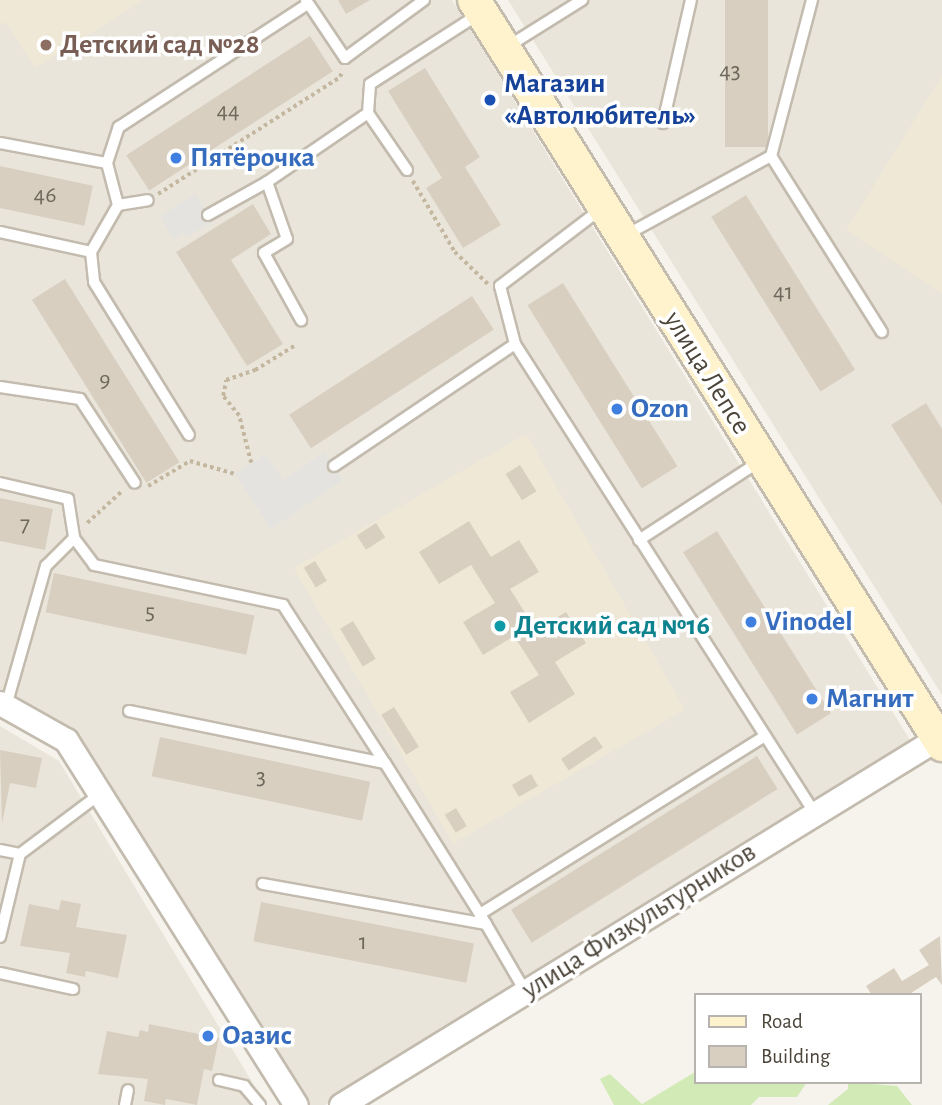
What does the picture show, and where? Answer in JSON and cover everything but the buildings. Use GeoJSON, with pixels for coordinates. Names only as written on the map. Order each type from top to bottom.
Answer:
{"type":"FeatureCollection","features":[{"type":"Feature","properties":{"kind":"main road","name":"улица Лепсе"},"geometry":{"type":"LineString","coordinates":[[478,6],[941,740]]}},
{"type":"Feature","properties":{"kind":"street"},"geometry":{"type":"LineString","coordinates":[[3,705],[66,740],[296,1105]]}},
{"type":"Feature","properties":{"kind":"street","name":"улица Физкультурников"},"geometry":{"type":"LineString","coordinates":[[341,1105],[814,812],[941,740]]}},
{"type":"Feature","properties":{"kind":"lane"},"geometry":{"type":"LineString","coordinates":[[189,435],[94,282],[91,252],[118,205],[107,163],[119,127],[307,2],[345,58],[424,0]]}},
{"type":"Feature","properties":{"kind":"lane"},"geometry":{"type":"LineString","coordinates":[[505,48],[582,0]]}},
{"type":"Feature","properties":{"kind":"lane"},"geometry":{"type":"LineString","coordinates":[[663,124],[691,0]]}},
{"type":"Feature","properties":{"kind":"lane"},"geometry":{"type":"LineString","coordinates":[[622,237],[771,156],[812,0]]}},
{"type":"Feature","properties":{"kind":"lane"},"geometry":{"type":"LineString","coordinates":[[407,170],[368,113],[370,84],[478,6]]}},
{"type":"Feature","properties":{"kind":"lane"},"geometry":{"type":"LineString","coordinates":[[208,215],[267,182],[368,113]]}},
{"type":"Feature","properties":{"kind":"lane"},"geometry":{"type":"LineString","coordinates":[[0,143],[107,163]]}},
{"type":"Feature","properties":{"kind":"lane"},"geometry":{"type":"LineString","coordinates":[[771,156],[882,331]]}},
{"type":"Feature","properties":{"kind":"lane"},"geometry":{"type":"LineString","coordinates":[[267,182],[287,239],[264,253],[301,320]]}},
{"type":"Feature","properties":{"kind":"lane"},"geometry":{"type":"LineString","coordinates":[[118,205],[148,200]]}},
{"type":"Feature","properties":{"kind":"lane"},"geometry":{"type":"LineString","coordinates":[[603,207],[500,286],[515,344],[814,812]]}},
{"type":"Feature","properties":{"kind":"lane"},"geometry":{"type":"LineString","coordinates":[[0,232],[91,252]]}},
{"type":"Feature","properties":{"kind":"lane"},"geometry":{"type":"LineString","coordinates":[[334,466],[515,344]]}},
{"type":"Feature","properties":{"kind":"lane"},"geometry":{"type":"LineString","coordinates":[[0,387],[80,399],[135,482]]}},
{"type":"Feature","properties":{"kind":"lane"},"geometry":{"type":"LineString","coordinates":[[639,540],[762,460]]}},
{"type":"Feature","properties":{"kind":"lane"},"geometry":{"type":"LineString","coordinates":[[0,483],[68,499],[74,538],[94,565],[283,605],[480,914],[525,991]]}},
{"type":"Feature","properties":{"kind":"lane"},"geometry":{"type":"LineString","coordinates":[[3,705],[46,566],[74,538]]}},
{"type":"Feature","properties":{"kind":"lane"},"geometry":{"type":"LineString","coordinates":[[129,711],[385,763]]}},
{"type":"Feature","properties":{"kind":"lane"},"geometry":{"type":"LineString","coordinates":[[480,914],[765,736]]}},
{"type":"Feature","properties":{"kind":"lane"},"geometry":{"type":"LineString","coordinates":[[0,937],[20,854],[100,794]]}},
{"type":"Feature","properties":{"kind":"lane"},"geometry":{"type":"LineString","coordinates":[[0,850],[20,854]]}},
{"type":"Feature","properties":{"kind":"lane"},"geometry":{"type":"LineString","coordinates":[[263,884],[486,924]]}},
{"type":"Feature","properties":{"kind":"lane"},"geometry":{"type":"LineString","coordinates":[[0,973],[73,989]]}},
{"type":"Feature","properties":{"kind":"lane"},"geometry":{"type":"LineString","coordinates":[[219,1080],[244,1086],[260,1105]]}},
{"type":"Feature","properties":{"kind":"lane"},"geometry":{"type":"LineString","coordinates":[[125,1105],[128,1090]]}},
{"type":"Feature","properties":{"kind":"path"},"geometry":{"type":"LineString","coordinates":[[148,200],[340,77],[345,58]]}},
{"type":"Feature","properties":{"kind":"path"},"geometry":{"type":"LineString","coordinates":[[407,170],[455,252],[484,283]]}},
{"type":"Feature","properties":{"kind":"path"},"geometry":{"type":"LineString","coordinates":[[251,463],[239,416],[223,396],[226,380],[255,370],[294,346]]}},
{"type":"Feature","properties":{"kind":"path"},"geometry":{"type":"LineString","coordinates":[[92,519],[102,505],[135,482],[142,490],[190,461],[234,474]]}},
{"type":"Feature","properties":{"kind":"shaded area"},"geometry":{"type":"Polygon","coordinates":[[[0,0],[452,0],[910,740],[325,1105],[305,1105],[79,740],[0,698],[0,0]]]}},
{"type":"Feature","properties":{"kind":"shaded area","name":"Детский сад №28"},"geometry":{"type":"Polygon","coordinates":[[[0,0],[144,0],[35,68],[6,22],[0,25],[0,0]]]}},
{"type":"Feature","properties":{"kind":"shaded area"},"geometry":{"type":"Polygon","coordinates":[[[508,0],[942,0],[942,695],[508,0]]]}},
{"type":"Feature","properties":{"kind":"shaded area"},"geometry":{"type":"Polygon","coordinates":[[[942,76],[942,294],[846,230],[942,76]]]}},
{"type":"Feature","properties":{"kind":"shaded area"},"geometry":{"type":"Polygon","coordinates":[[[196,194],[212,222],[186,237],[183,233],[173,239],[160,216],[196,194]]]}},
{"type":"Feature","properties":{"kind":"shaded area"},"geometry":{"type":"Polygon","coordinates":[[[526,434],[685,709],[453,843],[294,568],[526,434]]]}},
{"type":"Feature","properties":{"kind":"shaded area"},"geometry":{"type":"Polygon","coordinates":[[[325,452],[343,480],[271,529],[235,474],[265,454],[283,480],[325,452]]]}},
{"type":"Feature","properties":{"kind":"shaded area"},"geometry":{"type":"Polygon","coordinates":[[[0,726],[59,761],[266,1105],[0,1105],[0,726]]]}},
{"type":"Feature","properties":{"kind":"green space"},"geometry":{"type":"Polygon","coordinates":[[[694,1073],[694,1084],[806,1084],[797,1097],[759,1097],[751,1105],[614,1105],[600,1079],[610,1074],[642,1104],[694,1073]]]}},
{"type":"Feature","properties":{"kind":"green space"},"geometry":{"type":"Polygon","coordinates":[[[848,1084],[897,1086],[912,1105],[828,1105],[848,1089],[848,1084]]]}},
{"type":"Feature","properties":{"kind":"place","name":"Детский сад №28"},"geometry":{"type":"Point","coordinates":[46,45]}},
{"type":"Feature","properties":{"kind":"place","name":"Магазин «Автолюбитель»"},"geometry":{"type":"Point","coordinates":[490,100]}},
{"type":"Feature","properties":{"kind":"place","name":"Пятёрочка"},"geometry":{"type":"Point","coordinates":[176,158]}},
{"type":"Feature","properties":{"kind":"place","name":"Ozon"},"geometry":{"type":"Point","coordinates":[617,409]}},
{"type":"Feature","properties":{"kind":"place","name":"Vinodel"},"geometry":{"type":"Point","coordinates":[751,622]}},
{"type":"Feature","properties":{"kind":"place","name":"Детский сад №16"},"geometry":{"type":"Point","coordinates":[500,626]}},
{"type":"Feature","properties":{"kind":"place","name":"Магнит"},"geometry":{"type":"Point","coordinates":[812,699]}},
{"type":"Feature","properties":{"kind":"place","name":"Оазис"},"geometry":{"type":"Point","coordinates":[208,1036]}}]}
